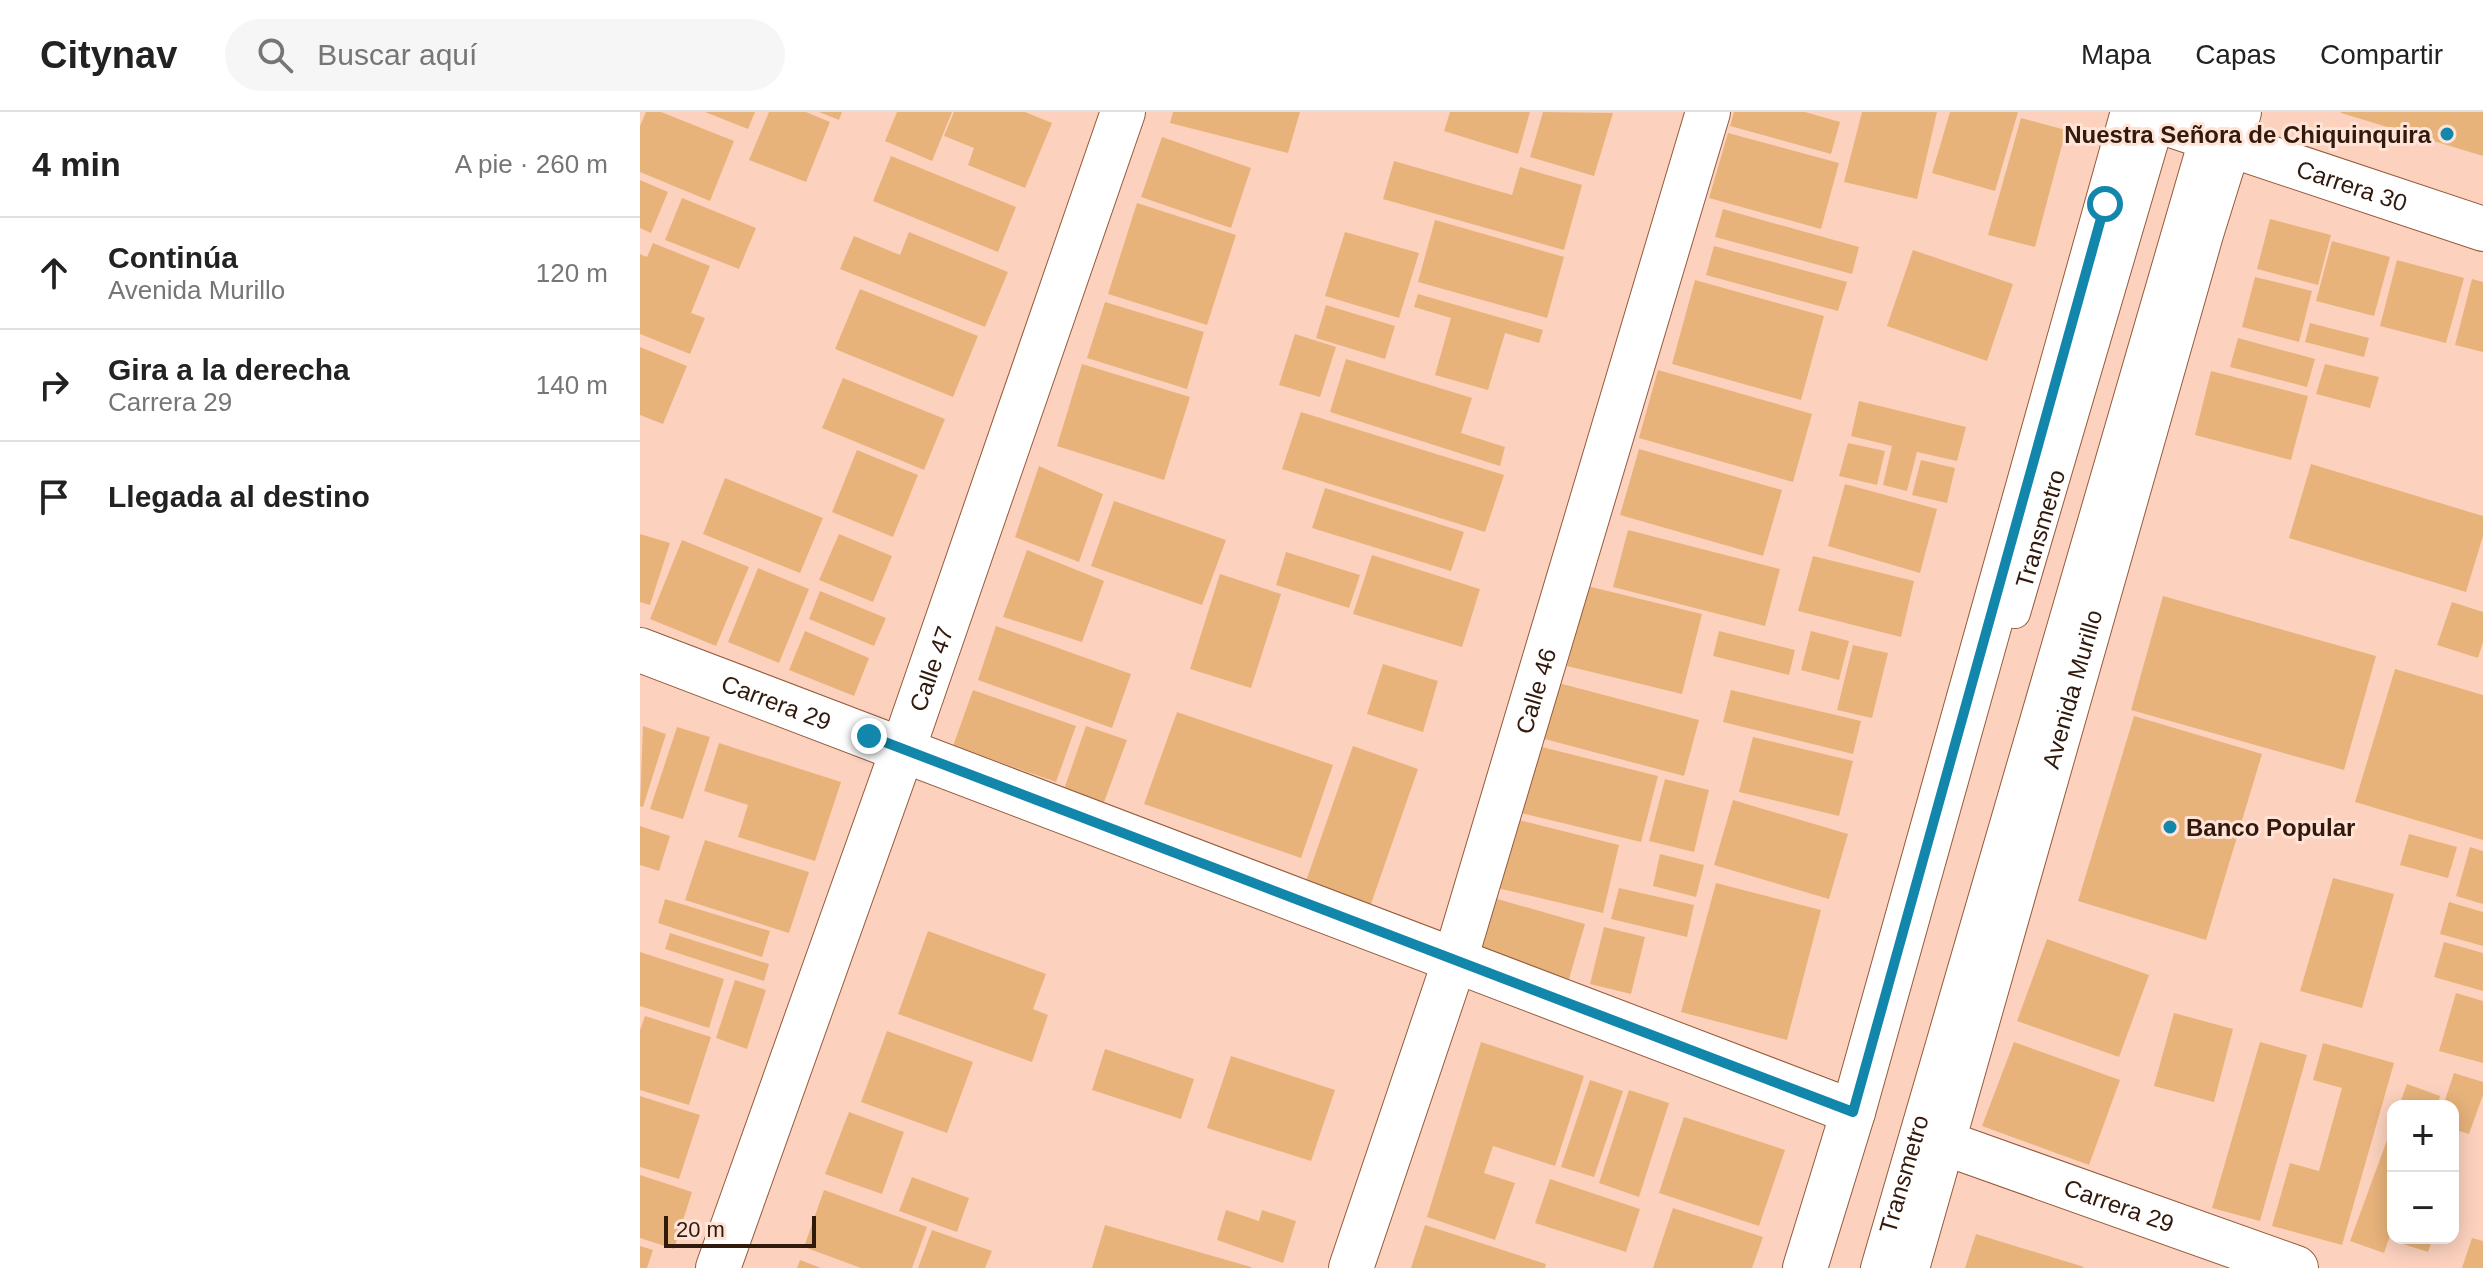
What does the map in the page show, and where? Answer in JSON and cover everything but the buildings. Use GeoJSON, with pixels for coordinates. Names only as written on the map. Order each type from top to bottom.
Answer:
{"type":"FeatureCollection","features":[{"type":"Feature","properties":{"kind":"street","name":"Calle 47"},"geometry":{"type":"LineString","coordinates":[[718,1268],[903,749],[1123,112]]}},
{"type":"Feature","properties":{"kind":"street","name":"Calle 46"},"geometry":{"type":"LineString","coordinates":[[1351,1268],[1455,960],[1708,112]]}},
{"type":"Feature","properties":{"kind":"street","name":"Carrera 30"},"geometry":{"type":"LineString","coordinates":[[2144,114],[2222,126],[2483,229]]}},
{"type":"Feature","properties":{"kind":"street"},"geometry":{"type":"LineString","coordinates":[[1805,1268],[2144,114]]}},
{"type":"Feature","properties":{"kind":"street","name":"Avenida Murillo"},"geometry":{"type":"LineString","coordinates":[[1907,1268],[2222,126]]}},
{"type":"Feature","properties":{"kind":"street","name":"Carrera 29"},"geometry":{"type":"LineString","coordinates":[[640,650],[1853,1112]]}},
{"type":"Feature","properties":{"kind":"street","name":"Carrera 29"},"geometry":{"type":"LineString","coordinates":[[1942,1142],[2296,1268]]}},
{"type":"Feature","properties":{"kind":"lane","name":"Transmetro"},"geometry":{"type":"LineString","coordinates":[[1823,1268],[2144,114]]}},
{"type":"Feature","properties":{"kind":"lane","name":"Transmetro"},"geometry":{"type":"LineString","coordinates":[[1876,1268],[2222,126]]}},
{"type":"Feature","properties":{"kind":"place","name":"Nuestra Señora de Chiquinquira"},"geometry":{"type":"Point","coordinates":[2447,134]}},
{"type":"Feature","properties":{"kind":"place","name":"Banco Popular"},"geometry":{"type":"Point","coordinates":[2170,827]}},
{"type":"Feature","properties":{"kind":"route"},"geometry":{"type":"LineString","coordinates":[[869,736],[1853,1112],[2105,204]]}}]}
